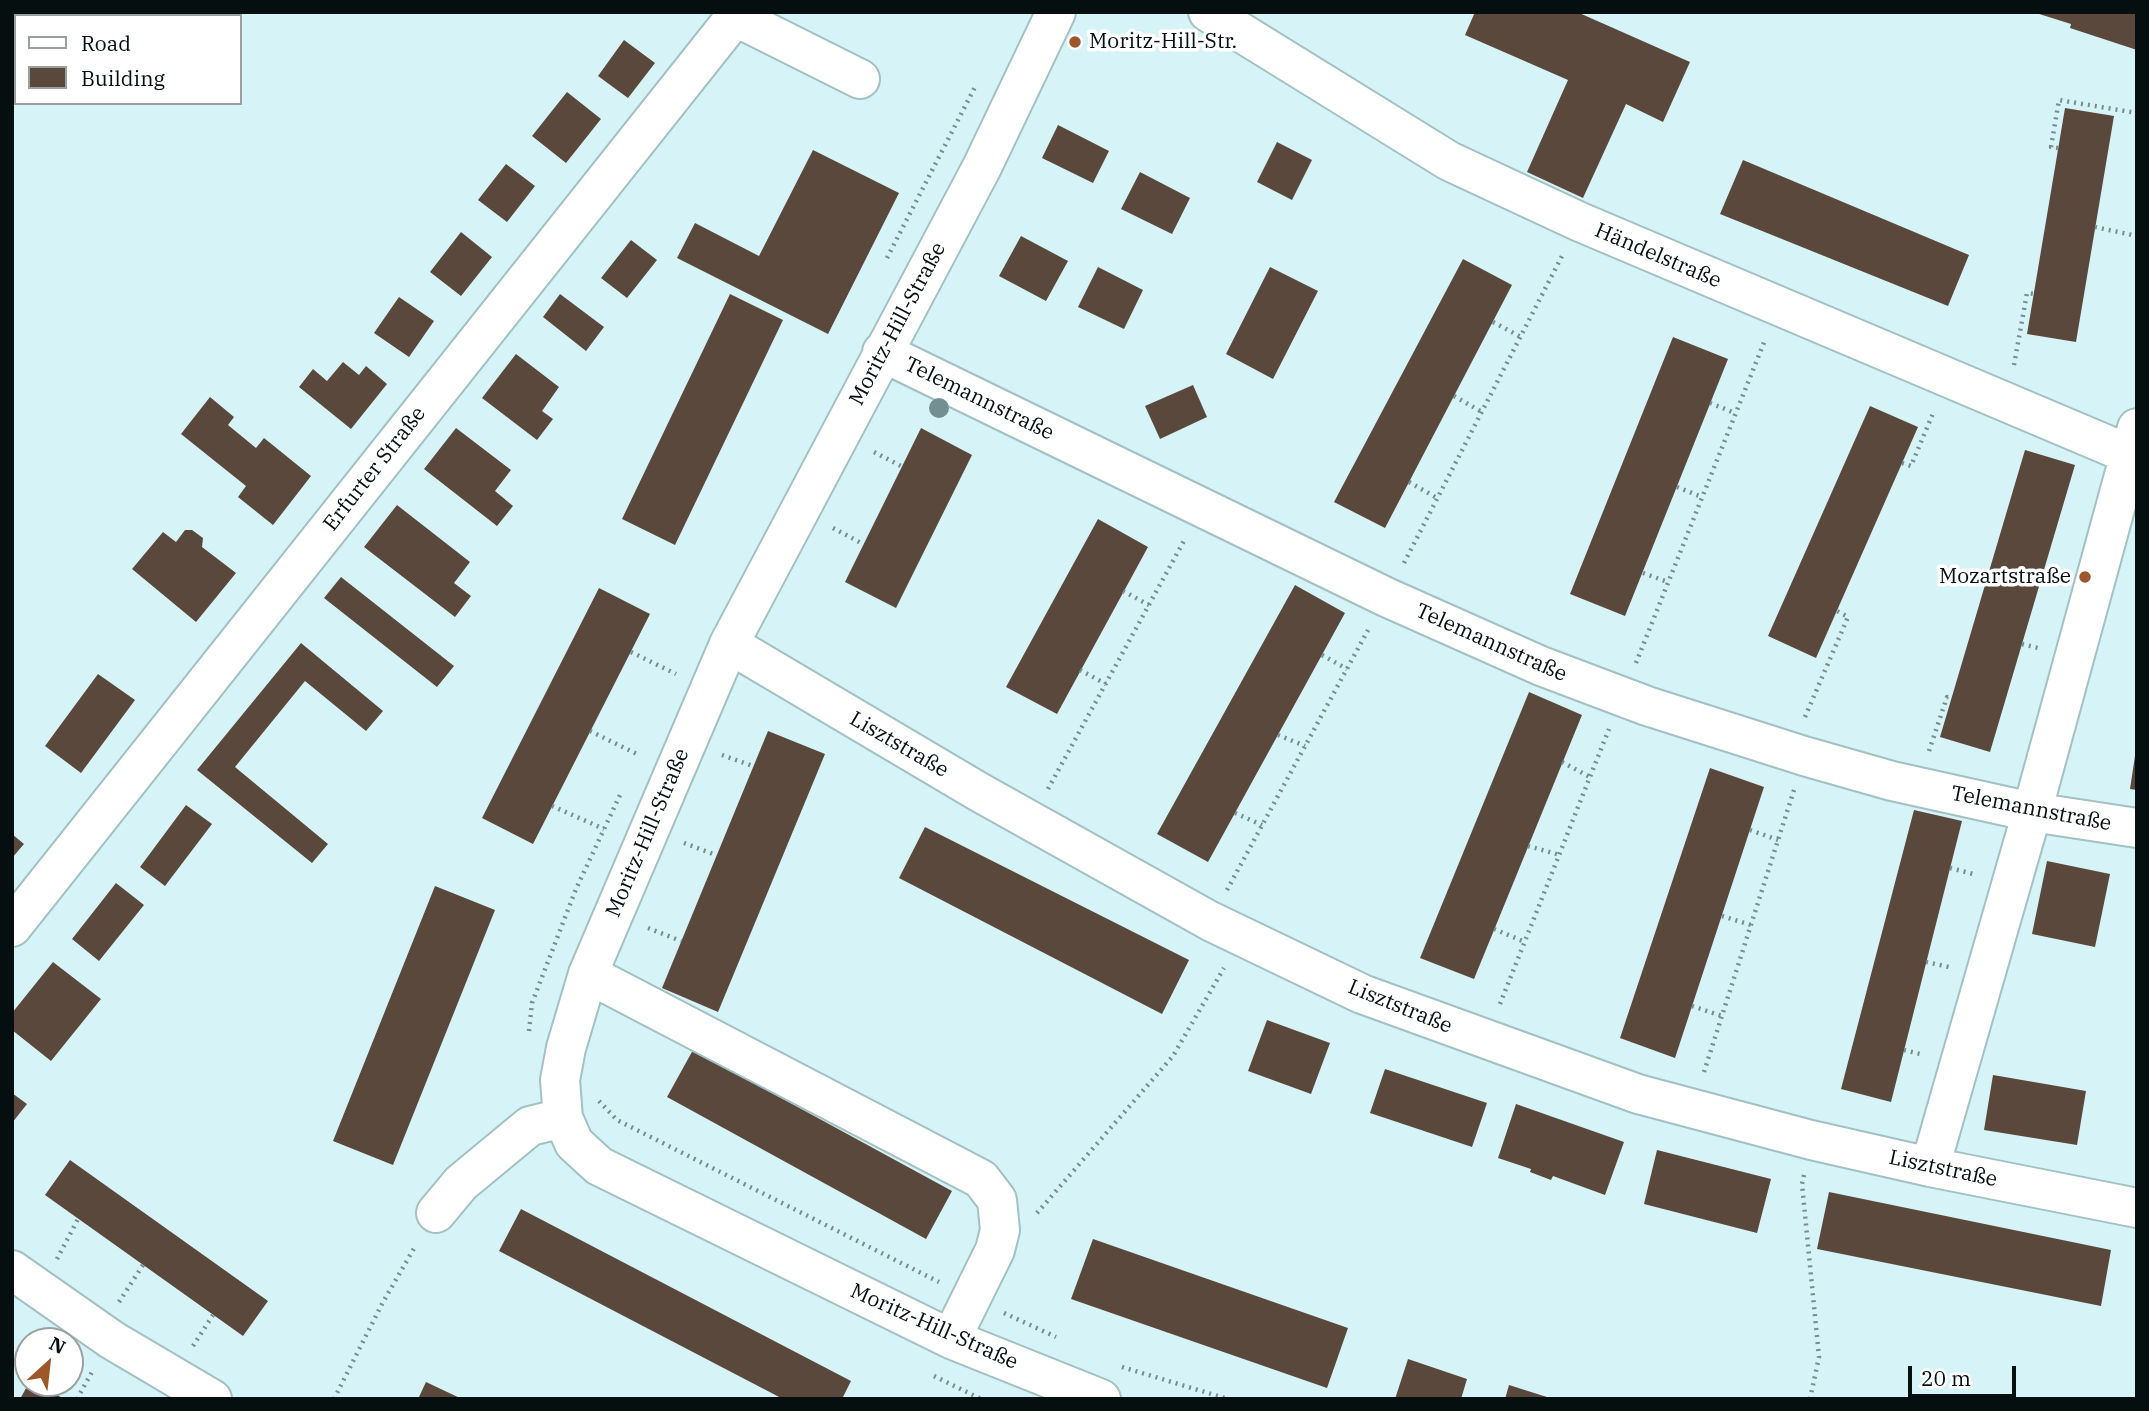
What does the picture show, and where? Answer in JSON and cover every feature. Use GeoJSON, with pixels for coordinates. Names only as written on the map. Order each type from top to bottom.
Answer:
{"type":"FeatureCollection","features":[{"type":"Feature","properties":{"kind":"street","name":"Moritz-Hill-Straße"},"geometry":{"type":"LineString","coordinates":[[1056,12],[982,167],[729,644],[588,974],[566,1048],[560,1080],[563,1118],[574,1143],[599,1166],[951,1339],[1101,1399]]}},
{"type":"Feature","properties":{"kind":"street","name":"Händelstraße"},"geometry":{"type":"LineString","coordinates":[[1208,12],[1449,161],[1580,222],[1999,399],[2134,442]]}},
{"type":"Feature","properties":{"kind":"street"},"geometry":{"type":"LineString","coordinates":[[737,14],[860,79]]}},
{"type":"Feature","properties":{"kind":"street","name":"Erfurter Straße"},"geometry":{"type":"LineString","coordinates":[[12,927],[737,14]]}},
{"type":"Feature","properties":{"kind":"street","name":"Telemannstraße"},"geometry":{"type":"LineString","coordinates":[[882,352],[1386,597],[1541,666],[1634,701],[1799,755],[1918,787],[2032,812],[2137,828]]}},
{"type":"Feature","properties":{"kind":"street"},"geometry":{"type":"LineString","coordinates":[[1930,1167],[2134,442]]}},
{"type":"Feature","properties":{"kind":"street","name":"Lisztstraße"},"geometry":{"type":"LineString","coordinates":[[729,644],[1032,822],[1242,937],[1362,994],[1638,1094],[1811,1140],[1930,1167],[2137,1208]]}},
{"type":"Feature","properties":{"kind":"street"},"geometry":{"type":"LineString","coordinates":[[588,974],[981,1179],[997,1200],[1000,1230],[995,1250],[951,1339]]}},
{"type":"Feature","properties":{"kind":"street"},"geometry":{"type":"LineString","coordinates":[[436,1213],[461,1183],[530,1126],[563,1118]]}},
{"type":"Feature","properties":{"kind":"street"},"geometry":{"type":"LineString","coordinates":[[12,1270],[112,1340],[212,1399]]}},
{"type":"Feature","properties":{"kind":"path"},"geometry":{"type":"LineString","coordinates":[[885,264],[977,82]]}},
{"type":"Feature","properties":{"kind":"path"},"geometry":{"type":"LineString","coordinates":[[2058,148],[2051,147],[2059,100],[2137,113]]}},
{"type":"Feature","properties":{"kind":"path"},"geometry":{"type":"LineString","coordinates":[[2095,227],[2137,236]]}},
{"type":"Feature","properties":{"kind":"path"},"geometry":{"type":"LineString","coordinates":[[1999,399],[2014,366],[2027,293],[2034,294]]}},
{"type":"Feature","properties":{"kind":"path"},"geometry":{"type":"LineString","coordinates":[[1493,322],[1521,337]]}},
{"type":"Feature","properties":{"kind":"path"},"geometry":{"type":"LineString","coordinates":[[1902,463],[1911,466],[1948,378]]}},
{"type":"Feature","properties":{"kind":"path"},"geometry":{"type":"LineString","coordinates":[[1454,396],[1482,412]]}},
{"type":"Feature","properties":{"kind":"path"},"geometry":{"type":"LineString","coordinates":[[1710,403],[1735,413]]}},
{"type":"Feature","properties":{"kind":"path"},"geometry":{"type":"LineString","coordinates":[[863,447],[901,466]]}},
{"type":"Feature","properties":{"kind":"path"},"geometry":{"type":"LineString","coordinates":[[1409,482],[1437,498]]}},
{"type":"Feature","properties":{"kind":"path"},"geometry":{"type":"LineString","coordinates":[[1677,487],[1702,497]]}},
{"type":"Feature","properties":{"kind":"path"},"geometry":{"type":"LineString","coordinates":[[1032,822],[1201,507]]}},
{"type":"Feature","properties":{"kind":"path"},"geometry":{"type":"LineString","coordinates":[[823,523],[863,544]]}},
{"type":"Feature","properties":{"kind":"path"},"geometry":{"type":"LineString","coordinates":[[1643,573],[1668,582]]}},
{"type":"Feature","properties":{"kind":"path"},"geometry":{"type":"LineString","coordinates":[[1124,591],[1149,605]]}},
{"type":"Feature","properties":{"kind":"path"},"geometry":{"type":"LineString","coordinates":[[1693,1109],[1778,840],[1807,710],[1848,617],[1837,611]]}},
{"type":"Feature","properties":{"kind":"path"},"geometry":{"type":"LineString","coordinates":[[631,652],[677,674]]}},
{"type":"Feature","properties":{"kind":"path"},"geometry":{"type":"LineString","coordinates":[[1322,655],[1347,669]]}},
{"type":"Feature","properties":{"kind":"path"},"geometry":{"type":"LineString","coordinates":[[671,685],[682,662]]}},
{"type":"Feature","properties":{"kind":"path"},"geometry":{"type":"LineString","coordinates":[[1080,670],[1106,684]]}},
{"type":"Feature","properties":{"kind":"path"},"geometry":{"type":"LineString","coordinates":[[1918,787],[1947,697],[1952,698]]}},
{"type":"Feature","properties":{"kind":"path"},"geometry":{"type":"LineString","coordinates":[[590,731],[639,755]]}},
{"type":"Feature","properties":{"kind":"path"},"geometry":{"type":"LineString","coordinates":[[1278,735],[1305,746]]}},
{"type":"Feature","properties":{"kind":"path"},"geometry":{"type":"LineString","coordinates":[[633,767],[644,743]]}},
{"type":"Feature","properties":{"kind":"path"},"geometry":{"type":"LineString","coordinates":[[715,752],[754,766]]}},
{"type":"Feature","properties":{"kind":"path"},"geometry":{"type":"LineString","coordinates":[[1562,762],[1590,777]]}},
{"type":"Feature","properties":{"kind":"path"},"geometry":{"type":"LineString","coordinates":[[528,1042],[532,1003],[576,890],[622,792]]}},
{"type":"Feature","properties":{"kind":"path"},"geometry":{"type":"LineString","coordinates":[[552,806],[604,829]]}},
{"type":"Feature","properties":{"kind":"path"},"geometry":{"type":"LineString","coordinates":[[1235,813],[1262,825]]}},
{"type":"Feature","properties":{"kind":"path"},"geometry":{"type":"LineString","coordinates":[[1750,831],[1778,840]]}},
{"type":"Feature","properties":{"kind":"path"},"geometry":{"type":"LineString","coordinates":[[677,840],[716,855]]}},
{"type":"Feature","properties":{"kind":"path"},"geometry":{"type":"LineString","coordinates":[[1528,846],[1560,855]]}},
{"type":"Feature","properties":{"kind":"path"},"geometry":{"type":"LineString","coordinates":[[1950,868],[1980,876]]}},
{"type":"Feature","properties":{"kind":"path"},"geometry":{"type":"LineString","coordinates":[[1722,916],[1751,925]]}},
{"type":"Feature","properties":{"kind":"path"},"geometry":{"type":"LineString","coordinates":[[640,925],[681,941]]}},
{"type":"Feature","properties":{"kind":"path"},"geometry":{"type":"LineString","coordinates":[[1494,929],[1525,942]]}},
{"type":"Feature","properties":{"kind":"path"},"geometry":{"type":"LineString","coordinates":[[995,1250],[1022,1229],[1173,1056],[1242,937]]}},
{"type":"Feature","properties":{"kind":"path"},"geometry":{"type":"LineString","coordinates":[[1926,962],[1956,969]]}},
{"type":"Feature","properties":{"kind":"path"},"geometry":{"type":"LineString","coordinates":[[1692,1006],[1722,1016]]}},
{"type":"Feature","properties":{"kind":"path"},"geometry":{"type":"LineString","coordinates":[[1904,1050],[1933,1057]]}},
{"type":"Feature","properties":{"kind":"path"},"geometry":{"type":"LineString","coordinates":[[596,1091],[599,1101],[617,1120],[972,1299],[1058,1338]]}},
{"type":"Feature","properties":{"kind":"path"},"geometry":{"type":"LineString","coordinates":[[1810,1399],[1819,1357],[1802,1184],[1811,1140]]}},
{"type":"Feature","properties":{"kind":"path"},"geometry":{"type":"LineString","coordinates":[[334,1399],[383,1302],[411,1254]]}},
{"type":"Feature","properties":{"kind":"path"},"geometry":{"type":"LineString","coordinates":[[1119,1366],[1228,1399]]}},
{"type":"Feature","properties":{"kind":"path"},"geometry":{"type":"LineString","coordinates":[[932,1375],[981,1399]]}},
{"type":"Feature","properties":{"kind":"building"},"geometry":{"type":"Polygon","coordinates":[[[1475,12],[1577,12],[1690,62],[1663,122],[1626,104],[1583,198],[1527,172],[1568,80],[1465,35],[1475,12]]]}},
{"type":"Feature","properties":{"kind":"building"},"geometry":{"type":"Polygon","coordinates":[[[2137,12],[2137,50],[2070,28],[2071,24],[2036,13],[2137,12]]]}},
{"type":"Feature","properties":{"kind":"building"},"geometry":{"type":"Polygon","coordinates":[[[624,40],[655,63],[628,98],[598,76],[624,40]]]}},
{"type":"Feature","properties":{"kind":"building"},"geometry":{"type":"Polygon","coordinates":[[[567,92],[601,119],[566,163],[532,136],[567,92]]]}},
{"type":"Feature","properties":{"kind":"building"},"geometry":{"type":"Polygon","coordinates":[[[2065,108],[2114,116],[2076,342],[2027,334],[2065,108]]]}},
{"type":"Feature","properties":{"kind":"building"},"geometry":{"type":"Polygon","coordinates":[[[1058,125],[1109,151],[1093,183],[1042,158],[1058,125]]]}},
{"type":"Feature","properties":{"kind":"building"},"geometry":{"type":"Polygon","coordinates":[[[1277,142],[1312,160],[1292,200],[1257,182],[1277,142]]]}},
{"type":"Feature","properties":{"kind":"building"},"geometry":{"type":"Polygon","coordinates":[[[813,150],[899,193],[828,334],[677,258],[695,223],[759,256],[813,150]]]}},
{"type":"Feature","properties":{"kind":"building"},"geometry":{"type":"Polygon","coordinates":[[[1743,160],[1969,255],[1948,306],[1720,214],[1743,160]]]}},
{"type":"Feature","properties":{"kind":"building"},"geometry":{"type":"Polygon","coordinates":[[[506,164],[535,186],[507,222],[478,200],[506,164]]]}},
{"type":"Feature","properties":{"kind":"building"},"geometry":{"type":"Polygon","coordinates":[[[1140,172],[1190,198],[1172,234],[1121,209],[1140,172]]]}},
{"type":"Feature","properties":{"kind":"building"},"geometry":{"type":"Polygon","coordinates":[[[461,232],[492,257],[461,296],[430,272],[461,232]]]}},
{"type":"Feature","properties":{"kind":"building"},"geometry":{"type":"Polygon","coordinates":[[[1021,236],[1068,261],[1046,301],[999,276],[1021,236]]]}},
{"type":"Feature","properties":{"kind":"building"},"geometry":{"type":"Polygon","coordinates":[[[631,240],[657,260],[627,298],[601,278],[631,240]]]}},
{"type":"Feature","properties":{"kind":"building"},"geometry":{"type":"Polygon","coordinates":[[[1463,259],[1512,285],[1385,528],[1334,502],[1463,259]]]}},
{"type":"Feature","properties":{"kind":"building"},"geometry":{"type":"Polygon","coordinates":[[[1098,267],[1143,290],[1124,329],[1078,307],[1098,267]]]}},
{"type":"Feature","properties":{"kind":"building"},"geometry":{"type":"Polygon","coordinates":[[[1270,267],[1318,291],[1273,379],[1226,354],[1270,267]]]}},
{"type":"Feature","properties":{"kind":"building"},"geometry":{"type":"Polygon","coordinates":[[[560,294],[604,327],[586,351],[543,317],[560,294]]]}},
{"type":"Feature","properties":{"kind":"building"},"geometry":{"type":"Polygon","coordinates":[[[730,294],[783,320],[675,545],[622,519],[730,294]]]}},
{"type":"Feature","properties":{"kind":"building"},"geometry":{"type":"Polygon","coordinates":[[[399,297],[434,321],[409,357],[374,333],[399,297]]]}},
{"type":"Feature","properties":{"kind":"building"},"geometry":{"type":"Polygon","coordinates":[[[1673,337],[1728,359],[1625,616],[1570,594],[1673,337]]]}},
{"type":"Feature","properties":{"kind":"building"},"geometry":{"type":"Polygon","coordinates":[[[516,354],[559,387],[542,411],[553,419],[537,440],[482,398],[516,354]]]}},
{"type":"Feature","properties":{"kind":"building"},"geometry":{"type":"Polygon","coordinates":[[[343,362],[359,375],[366,366],[387,384],[351,429],[299,387],[313,369],[327,381],[343,362]]]}},
{"type":"Feature","properties":{"kind":"building"},"geometry":{"type":"Polygon","coordinates":[[[1193,385],[1207,417],[1160,439],[1145,406],[1193,385]]]}},
{"type":"Feature","properties":{"kind":"building"},"geometry":{"type":"Polygon","coordinates":[[[210,397],[234,417],[228,425],[256,448],[264,438],[311,476],[273,525],[238,497],[246,486],[181,434],[210,397]]]}},
{"type":"Feature","properties":{"kind":"building"},"geometry":{"type":"Polygon","coordinates":[[[1870,406],[1918,427],[1816,658],[1768,636],[1870,406]]]}},
{"type":"Feature","properties":{"kind":"building"},"geometry":{"type":"Polygon","coordinates":[[[456,428],[511,470],[495,491],[513,506],[497,526],[424,469],[456,428]]]}},
{"type":"Feature","properties":{"kind":"building"},"geometry":{"type":"Polygon","coordinates":[[[921,428],[972,455],[896,608],[845,582],[921,428]]]}},
{"type":"Feature","properties":{"kind":"building"},"geometry":{"type":"Polygon","coordinates":[[[2025,450],[2075,465],[1990,752],[1940,737],[2025,450]]]}},
{"type":"Feature","properties":{"kind":"building"},"geometry":{"type":"Polygon","coordinates":[[[397,505],[470,562],[454,583],[471,596],[455,617],[364,547],[397,505]]]}},
{"type":"Feature","properties":{"kind":"building"},"geometry":{"type":"Polygon","coordinates":[[[1098,519],[1148,547],[1057,714],[1006,687],[1098,519]]]}},
{"type":"Feature","properties":{"kind":"building"},"geometry":{"type":"Polygon","coordinates":[[[185,530],[192,530],[203,538],[202,547],[236,573],[196,622],[132,569],[163,532],[176,542],[185,530]]]}},
{"type":"Feature","properties":{"kind":"building"},"geometry":{"type":"Polygon","coordinates":[[[341,577],[454,666],[437,687],[324,598],[341,577]]]}},
{"type":"Feature","properties":{"kind":"building"},"geometry":{"type":"Polygon","coordinates":[[[1295,585],[1345,613],[1208,862],[1157,834],[1295,585]]]}},
{"type":"Feature","properties":{"kind":"building"},"geometry":{"type":"Polygon","coordinates":[[[599,588],[650,614],[533,844],[482,818],[599,588]]]}},
{"type":"Feature","properties":{"kind":"building"},"geometry":{"type":"Polygon","coordinates":[[[301,643],[383,711],[366,731],[305,681],[235,767],[328,844],[312,863],[197,770],[301,643]]]}},
{"type":"Feature","properties":{"kind":"building"},"geometry":{"type":"Polygon","coordinates":[[[98,674],[135,700],[81,773],[45,746],[98,674]]]}},
{"type":"Feature","properties":{"kind":"building"},"geometry":{"type":"Polygon","coordinates":[[[1529,692],[1582,715],[1474,979],[1420,958],[1529,692]]]}},
{"type":"Feature","properties":{"kind":"building"},"geometry":{"type":"Polygon","coordinates":[[[768,731],[825,754],[718,1012],[662,988],[768,731]]]}},
{"type":"Feature","properties":{"kind":"building"},"geometry":{"type":"Polygon","coordinates":[[[2137,756],[2137,790],[2130,789],[2137,756]]]}},
{"type":"Feature","properties":{"kind":"building"},"geometry":{"type":"Polygon","coordinates":[[[1710,768],[1764,787],[1675,1058],[1620,1038],[1710,768]]]}},
{"type":"Feature","properties":{"kind":"building"},"geometry":{"type":"Polygon","coordinates":[[[186,805],[212,824],[165,886],[140,867],[186,805]]]}},
{"type":"Feature","properties":{"kind":"building"},"geometry":{"type":"Polygon","coordinates":[[[1914,810],[1962,821],[1891,1102],[1841,1089],[1914,810]]]}},
{"type":"Feature","properties":{"kind":"building"},"geometry":{"type":"Polygon","coordinates":[[[925,827],[1189,960],[1162,1014],[899,878],[925,827]]]}},
{"type":"Feature","properties":{"kind":"building"},"geometry":{"type":"Polygon","coordinates":[[[12,834],[24,844],[12,858],[12,834]]]}},
{"type":"Feature","properties":{"kind":"building"},"geometry":{"type":"Polygon","coordinates":[[[2047,861],[2110,874],[2095,947],[2032,934],[2047,861]]]}},
{"type":"Feature","properties":{"kind":"building"},"geometry":{"type":"Polygon","coordinates":[[[116,883],[144,905],[99,961],[72,939],[116,883]]]}},
{"type":"Feature","properties":{"kind":"building"},"geometry":{"type":"Polygon","coordinates":[[[435,886],[495,910],[393,1165],[333,1141],[435,886]]]}},
{"type":"Feature","properties":{"kind":"building"},"geometry":{"type":"Polygon","coordinates":[[[53,962],[101,999],[51,1061],[12,1030],[12,1013],[53,962]]]}},
{"type":"Feature","properties":{"kind":"building"},"geometry":{"type":"Polygon","coordinates":[[[1267,1020],[1330,1043],[1311,1094],[1248,1071],[1267,1020]]]}},
{"type":"Feature","properties":{"kind":"building"},"geometry":{"type":"Polygon","coordinates":[[[693,1050],[952,1191],[926,1239],[667,1097],[693,1050]]]}},
{"type":"Feature","properties":{"kind":"building"},"geometry":{"type":"Polygon","coordinates":[[[1385,1069],[1487,1103],[1472,1147],[1370,1113],[1385,1069]]]}},
{"type":"Feature","properties":{"kind":"building"},"geometry":{"type":"Polygon","coordinates":[[[1993,1075],[2086,1091],[2077,1145],[1984,1130],[1993,1075]]]}},
{"type":"Feature","properties":{"kind":"building"},"geometry":{"type":"Polygon","coordinates":[[[12,1093],[27,1104],[12,1123],[12,1093]]]}},
{"type":"Feature","properties":{"kind":"building"},"geometry":{"type":"Polygon","coordinates":[[[1516,1104],[1624,1142],[1605,1195],[1553,1176],[1551,1180],[1530,1172],[1531,1169],[1498,1158],[1516,1104]]]}},
{"type":"Feature","properties":{"kind":"building"},"geometry":{"type":"Polygon","coordinates":[[[1657,1150],[1771,1179],[1757,1233],[1644,1204],[1657,1150]]]}},
{"type":"Feature","properties":{"kind":"building"},"geometry":{"type":"Polygon","coordinates":[[[70,1160],[268,1301],[243,1336],[45,1195],[70,1160]]]}},
{"type":"Feature","properties":{"kind":"building"},"geometry":{"type":"Polygon","coordinates":[[[1829,1192],[2111,1250],[2101,1306],[1817,1249],[1829,1192]]]}},
{"type":"Feature","properties":{"kind":"building"},"geometry":{"type":"Polygon","coordinates":[[[521,1209],[851,1381],[842,1399],[783,1399],[499,1251],[521,1209]]]}},
{"type":"Feature","properties":{"kind":"building"},"geometry":{"type":"Polygon","coordinates":[[[1093,1239],[1348,1328],[1327,1388],[1071,1299],[1093,1239]]]}},
{"type":"Feature","properties":{"kind":"building"},"geometry":{"type":"Polygon","coordinates":[[[1408,1359],[1467,1379],[1461,1399],[1395,1399],[1408,1359]]]}},
{"type":"Feature","properties":{"kind":"building"},"geometry":{"type":"Polygon","coordinates":[[[426,1382],[462,1399],[418,1399],[426,1382]]]}},
{"type":"Feature","properties":{"kind":"building"},"geometry":{"type":"Polygon","coordinates":[[[1509,1385],[1550,1398],[1550,1399],[1505,1399],[1509,1385]]]}},
{"type":"Feature","properties":{"kind":"building"},"geometry":{"type":"Polygon","coordinates":[[[61,1397],[64,1399],[20,1399],[61,1397]]]}},
{"type":"Feature","properties":{"kind":"place","name":"Moritz-Hill-Str."},"geometry":{"type":"Point","coordinates":[1075,42]}},
{"type":"Feature","properties":{"kind":"place","name":"Mozartstraße"},"geometry":{"type":"Point","coordinates":[2085,577]}}]}
